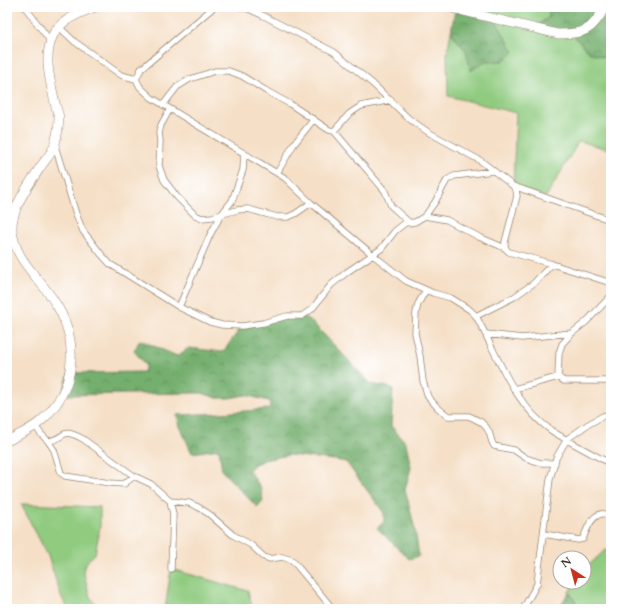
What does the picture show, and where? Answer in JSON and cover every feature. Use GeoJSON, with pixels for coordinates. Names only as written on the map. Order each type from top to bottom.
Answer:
{"type":"FeatureCollection","features":[{"type":"Feature","properties":{"kind":"highway"},"geometry":{"type":"LineString","coordinates":[[7,441],[35,426],[48,414],[62,395],[71,364],[71,340],[67,326],[54,301],[27,268],[14,242],[11,210],[17,204],[55,146],[59,116],[48,70],[48,51],[53,34],[59,27],[78,12],[95,7]]}},
{"type":"Feature","properties":{"kind":"highway"},"geometry":{"type":"LineString","coordinates":[[450,7],[558,34],[572,34],[588,30],[598,20],[605,7]]}},
{"type":"Feature","properties":{"kind":"street"},"geometry":{"type":"LineString","coordinates":[[25,7],[51,42]]}},
{"type":"Feature","properties":{"kind":"street"},"geometry":{"type":"LineString","coordinates":[[136,79],[141,69],[157,54],[214,7]]}},
{"type":"Feature","properties":{"kind":"street"},"geometry":{"type":"LineString","coordinates":[[240,7],[249,9],[264,16],[334,52],[391,100],[408,118],[423,129],[481,161],[513,186],[611,220]]}},
{"type":"Feature","properties":{"kind":"street"},"geometry":{"type":"LineString","coordinates":[[59,27],[75,42],[121,75],[136,79],[140,87],[152,98],[284,178],[311,203],[373,255],[406,280],[426,290],[451,298],[470,310],[476,316],[514,389],[528,408],[552,431],[611,464]]}},
{"type":"Feature","properties":{"kind":"street"},"geometry":{"type":"LineString","coordinates":[[163,105],[177,87],[190,79],[215,70],[229,71],[242,76],[314,119],[329,130],[334,131],[385,191],[391,206],[410,223]]}},
{"type":"Feature","properties":{"kind":"street"},"geometry":{"type":"LineString","coordinates":[[334,131],[349,114],[362,106],[391,100]]}},
{"type":"Feature","properties":{"kind":"street"},"geometry":{"type":"LineString","coordinates":[[170,109],[161,125],[159,133],[159,166],[164,180],[195,215],[202,218],[248,209],[277,217],[288,217],[311,203]]}},
{"type":"Feature","properties":{"kind":"street"},"geometry":{"type":"LineString","coordinates":[[277,173],[294,144],[314,119]]}},
{"type":"Feature","properties":{"kind":"street"},"geometry":{"type":"LineString","coordinates":[[55,146],[76,214],[83,231],[100,254],[110,264],[179,307],[210,322],[222,325],[249,325],[263,323],[287,316],[302,316],[312,309],[331,285],[347,272],[381,249],[395,231],[405,224],[415,222],[425,216],[435,202],[447,180],[454,176],[468,173],[493,171]]}},
{"type":"Feature","properties":{"kind":"street"},"geometry":{"type":"LineString","coordinates":[[179,307],[210,235],[232,201],[243,170],[244,154]]}},
{"type":"Feature","properties":{"kind":"street"},"geometry":{"type":"LineString","coordinates":[[505,248],[505,242],[517,196],[516,190],[513,186]]}},
{"type":"Feature","properties":{"kind":"street"},"geometry":{"type":"LineString","coordinates":[[425,216],[447,220],[479,237],[505,248],[509,252],[611,283]]}},
{"type":"Feature","properties":{"kind":"street"},"geometry":{"type":"LineString","coordinates":[[476,316],[514,297],[534,283],[552,264]]}},
{"type":"Feature","properties":{"kind":"street"},"geometry":{"type":"LineString","coordinates":[[426,290],[418,304],[415,333],[423,381],[428,396],[438,408],[448,416],[470,416],[481,422],[489,432],[494,446],[514,450],[526,458],[541,463],[555,463]]}},
{"type":"Feature","properties":{"kind":"street"},"geometry":{"type":"LineString","coordinates":[[558,377],[559,353],[562,344],[611,296]]}},
{"type":"Feature","properties":{"kind":"street"},"geometry":{"type":"LineString","coordinates":[[486,334],[522,338],[572,333]]}},
{"type":"Feature","properties":{"kind":"street"},"geometry":{"type":"LineString","coordinates":[[514,389],[558,377],[564,381],[611,381]]}},
{"type":"Feature","properties":{"kind":"street"},"geometry":{"type":"LineString","coordinates":[[523,609],[536,584],[544,534],[550,479],[555,463],[567,439],[603,416],[609,415],[611,417]]}},
{"type":"Feature","properties":{"kind":"street"},"geometry":{"type":"LineString","coordinates":[[35,426],[54,450],[61,473],[65,476],[124,484],[134,476]]}},
{"type":"Feature","properties":{"kind":"street"},"geometry":{"type":"LineString","coordinates":[[48,441],[69,432],[83,439],[134,476],[151,484],[170,501],[173,514],[171,569]]}},
{"type":"Feature","properties":{"kind":"street"},"geometry":{"type":"LineString","coordinates":[[170,501],[189,503],[198,507],[264,557],[270,559],[282,557],[292,560],[333,609]]}},
{"type":"Feature","properties":{"kind":"street"},"geometry":{"type":"LineString","coordinates":[[544,534],[578,540],[583,539],[589,525],[595,517],[600,514],[611,515]]}},
{"type":"Feature","properties":{"kind":"green space"},"geometry":{"type":"Polygon","coordinates":[[[455,7],[549,7],[549,17],[534,28],[572,34],[589,52],[611,60],[611,150],[579,141],[546,197],[513,186],[516,113],[448,96],[447,53],[451,32],[466,51],[485,61],[503,61],[455,7]]]}},
{"type":"Feature","properties":{"kind":"green space"},"geometry":{"type":"Polygon","coordinates":[[[549,7],[611,7],[611,60],[589,52],[572,34],[534,28],[549,17],[549,7]]]}},
{"type":"Feature","properties":{"kind":"green space"},"geometry":{"type":"Polygon","coordinates":[[[455,10],[494,18],[514,52],[503,61],[485,61],[471,71],[466,51],[451,32],[455,10]]]}},
{"type":"Feature","properties":{"kind":"green space"},"geometry":{"type":"Polygon","coordinates":[[[287,316],[302,316],[311,321],[371,384],[393,388],[391,426],[406,443],[411,468],[405,489],[415,529],[419,556],[409,559],[377,528],[384,522],[384,513],[346,462],[289,455],[264,460],[255,464],[249,470],[261,489],[263,501],[257,507],[222,471],[219,449],[192,453],[180,427],[177,415],[269,409],[269,401],[245,395],[229,398],[217,398],[202,393],[62,395],[69,373],[144,372],[146,365],[134,351],[140,340],[177,356],[189,348],[223,352],[242,326],[287,316]]]}},
{"type":"Feature","properties":{"kind":"green space"},"geometry":{"type":"Polygon","coordinates":[[[21,504],[100,507],[100,527],[95,554],[88,560],[83,570],[90,597],[100,609],[68,609],[61,596],[48,556],[21,504]]]}},
{"type":"Feature","properties":{"kind":"green space"},"geometry":{"type":"Polygon","coordinates":[[[605,550],[611,550],[611,609],[580,609],[569,592],[570,590],[592,590],[592,562],[605,550]]]}},
{"type":"Feature","properties":{"kind":"green space"},"geometry":{"type":"Polygon","coordinates":[[[171,569],[248,591],[253,609],[165,609],[171,569]]]}},
{"type":"Feature","properties":{"kind":"green space"},"geometry":{"type":"Polygon","coordinates":[[[569,592],[580,609],[558,609],[569,592]]]}}]}
